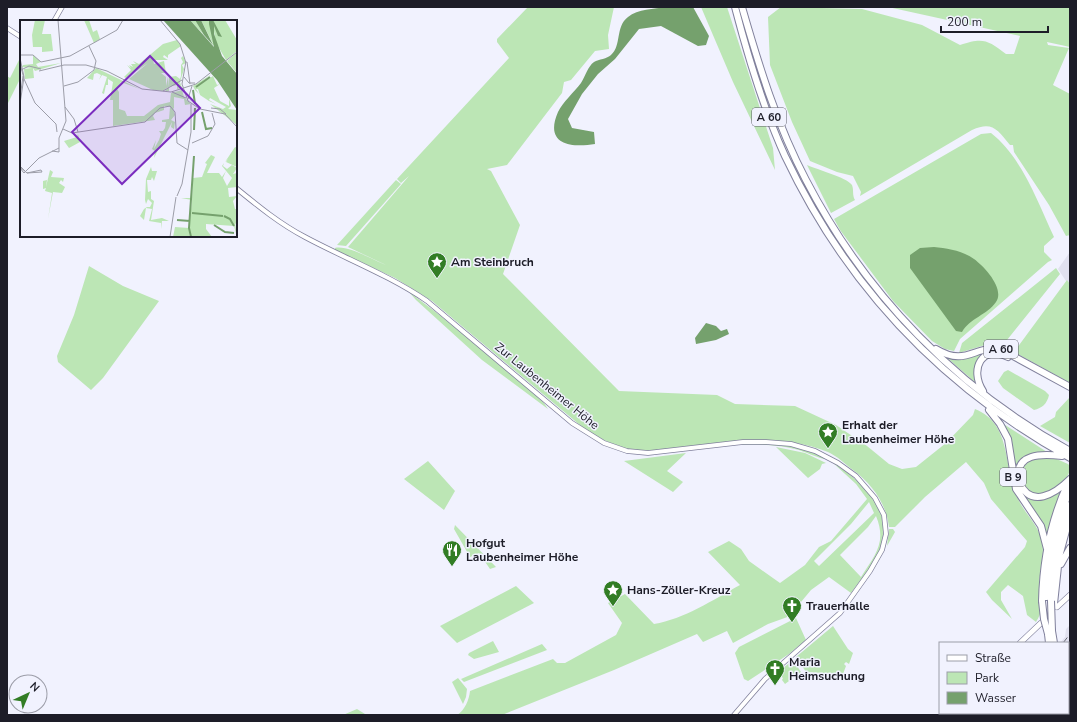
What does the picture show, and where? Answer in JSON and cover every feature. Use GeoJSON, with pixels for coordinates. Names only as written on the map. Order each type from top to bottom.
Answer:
{"type":"FeatureCollection","features":[{"type":"Feature","properties":{"kind":"highway","name":"A 60"},"geometry":{"type":"LineString","coordinates":[[734,7],[745,46],[773,128],[798,181],[819,220],[855,273],[884,309],[922,350],[984,404],[1033,437],[1068,457]]}},
{"type":"Feature","properties":{"kind":"highway","name":"A 60"},"geometry":{"type":"LineString","coordinates":[[742,7],[764,79],[784,132],[806,180],[826,216],[877,289],[926,343],[986,396],[1020,420],[1070,451]]}},
{"type":"Feature","properties":{"kind":"highway","name":"A 60"},"geometry":{"type":"LineString","coordinates":[[926,343],[946,355],[956,357],[990,349],[1002,350],[1070,387]]}},
{"type":"Feature","properties":{"kind":"highway"},"geometry":{"type":"LineString","coordinates":[[986,396],[978,380],[977,368],[986,357],[997,353],[1006,356],[1070,392]]}},
{"type":"Feature","properties":{"kind":"highway","name":"B 9"},"geometry":{"type":"LineString","coordinates":[[984,404],[1000,424],[1008,439],[1016,489],[1041,526],[1047,549]]}},
{"type":"Feature","properties":{"kind":"highway","name":"A 60"},"geometry":{"type":"LineString","coordinates":[[1068,457],[1044,454],[1031,456],[1021,464],[1018,479],[1021,486],[1027,493],[1041,497],[1055,492],[1070,479]]}},
{"type":"Feature","properties":{"kind":"highway"},"geometry":{"type":"LineString","coordinates":[[1048,601],[1042,580],[1047,549],[1054,520],[1070,479]]}},
{"type":"Feature","properties":{"kind":"highway"},"geometry":{"type":"LineString","coordinates":[[1049,642],[1048,567],[1053,542],[1070,490]]}},
{"type":"Feature","properties":{"kind":"highway"},"geometry":{"type":"LineString","coordinates":[[1054,642],[1044,619],[1056,548],[1070,505]]}},
{"type":"Feature","properties":{"kind":"highway"},"geometry":{"type":"LineString","coordinates":[[1048,601],[1070,516]]}},
{"type":"Feature","properties":{"kind":"highway"},"geometry":{"type":"LineString","coordinates":[[1057,571],[1070,548]]}},
{"type":"Feature","properties":{"kind":"main road"},"geometry":{"type":"LineString","coordinates":[[1057,607],[1070,595]]}},
{"type":"Feature","properties":{"kind":"main road"},"geometry":{"type":"LineString","coordinates":[[1021,642],[1041,623]]}},
{"type":"Feature","properties":{"kind":"street"},"geometry":{"type":"LineString","coordinates":[[55,20],[62,7]]}},
{"type":"Feature","properties":{"kind":"street"},"geometry":{"type":"LineString","coordinates":[[7,28],[20,36]]}},
{"type":"Feature","properties":{"kind":"street","name":"Zur Laubenheimer Höhe"},"geometry":{"type":"LineString","coordinates":[[237,189],[259,207],[288,227],[405,286],[427,301],[572,422],[596,439],[627,451],[648,453],[743,442],[777,442],[824,454],[849,471],[875,498],[881,506],[885,520],[885,541],[878,559],[840,613],[765,679],[734,715]]}},
{"type":"Feature","properties":{"kind":"shaded area"},"geometry":{"type":"Polygon","coordinates":[[[1070,252],[1070,287],[1058,269],[1070,252]]]}},
{"type":"Feature","properties":{"kind":"shaded area"},"geometry":{"type":"Polygon","coordinates":[[[1070,625],[1069,645],[1069,642],[1061,642],[1065,637],[1066,629],[1070,625]]]}},
{"type":"Feature","properties":{"kind":"green space"},"geometry":{"type":"Polygon","coordinates":[[[528,7],[614,7],[608,35],[609,49],[595,51],[571,80],[564,82],[562,93],[507,165],[487,169],[491,171],[520,225],[503,274],[619,391],[717,395],[735,404],[795,406],[836,425],[867,446],[889,464],[902,469],[916,467],[946,443],[973,415],[975,409],[987,416],[996,425],[1001,436],[1013,487],[1018,499],[1038,529],[1042,541],[1043,556],[1039,584],[1040,614],[1036,622],[1027,615],[1023,596],[1008,585],[1001,592],[1001,600],[1012,619],[992,600],[986,592],[1025,547],[1027,541],[991,499],[984,483],[966,462],[925,497],[895,527],[889,527],[885,510],[881,502],[866,481],[835,456],[813,447],[782,441],[749,440],[716,443],[666,451],[644,452],[607,442],[587,431],[432,301],[395,278],[335,250],[335,248],[347,249],[386,265],[348,247],[409,176],[401,183],[397,179],[509,58],[497,42],[497,39],[528,7]]]}},
{"type":"Feature","properties":{"kind":"green space"},"geometry":{"type":"Polygon","coordinates":[[[701,7],[727,7],[773,148],[775,170],[733,82],[701,7]]]}},
{"type":"Feature","properties":{"kind":"green space"},"geometry":{"type":"Polygon","coordinates":[[[781,7],[862,9],[922,25],[960,45],[974,41],[985,41],[1006,54],[1014,54],[1020,36],[888,7],[1070,7],[1070,47],[1047,42],[1048,45],[1069,48],[1053,85],[1070,94],[1070,235],[1066,236],[1049,205],[1014,152],[1013,145],[1010,145],[994,128],[985,126],[972,130],[860,196],[861,192],[853,176],[837,172],[810,161],[792,122],[770,65],[768,17],[781,7]]]}},
{"type":"Feature","properties":{"kind":"green space"},"geometry":{"type":"Polygon","coordinates":[[[20,58],[20,79],[7,105],[7,76],[10,78],[20,58]]]}},
{"type":"Feature","properties":{"kind":"green space"},"geometry":{"type":"Polygon","coordinates":[[[991,133],[1012,155],[1035,195],[1054,237],[1044,246],[1044,252],[1052,260],[960,339],[954,351],[945,349],[932,341],[893,301],[840,230],[834,219],[981,134],[991,133]]]}},
{"type":"Feature","properties":{"kind":"green space"},"geometry":{"type":"Polygon","coordinates":[[[807,165],[838,176],[849,182],[852,185],[855,200],[831,213],[807,165]]]}},
{"type":"Feature","properties":{"kind":"green space"},"geometry":{"type":"Polygon","coordinates":[[[396,180],[401,184],[346,246],[337,245],[396,180]]]}},
{"type":"Feature","properties":{"kind":"green space"},"geometry":{"type":"Polygon","coordinates":[[[89,266],[123,286],[159,301],[103,378],[91,390],[58,362],[57,356],[74,315],[89,266]]]}},
{"type":"Feature","properties":{"kind":"green space"},"geometry":{"type":"Polygon","coordinates":[[[1056,268],[1060,274],[1003,345],[985,345],[959,353],[962,343],[1056,268]]]}},
{"type":"Feature","properties":{"kind":"green space"},"geometry":{"type":"Polygon","coordinates":[[[1067,280],[1070,284],[1070,383],[1014,352],[1067,280]]]}},
{"type":"Feature","properties":{"kind":"green space"},"geometry":{"type":"Polygon","coordinates":[[[409,292],[528,387],[548,409],[482,360],[409,292]]]}},
{"type":"Feature","properties":{"kind":"green space"},"geometry":{"type":"Polygon","coordinates":[[[986,352],[1008,355],[988,353],[975,373],[976,383],[945,356],[986,352]]]}},
{"type":"Feature","properties":{"kind":"green space"},"geometry":{"type":"Polygon","coordinates":[[[1008,370],[1045,391],[1049,395],[1044,405],[1034,410],[1003,388],[998,381],[1004,372],[1008,370]]]}},
{"type":"Feature","properties":{"kind":"green space"},"geometry":{"type":"Polygon","coordinates":[[[1070,397],[1070,443],[1040,426],[1055,417],[1056,412],[1070,397]]]}},
{"type":"Feature","properties":{"kind":"green space"},"geometry":{"type":"Polygon","coordinates":[[[1002,423],[1047,452],[1031,454],[1017,472],[1002,423]]]}},
{"type":"Feature","properties":{"kind":"green space"},"geometry":{"type":"Polygon","coordinates":[[[767,443],[799,447],[819,454],[827,459],[787,447],[771,445],[730,445],[767,443]]]}},
{"type":"Feature","properties":{"kind":"green space"},"geometry":{"type":"Polygon","coordinates":[[[776,447],[805,453],[826,463],[822,464],[820,469],[808,478],[776,447]]]}},
{"type":"Feature","properties":{"kind":"green space"},"geometry":{"type":"Polygon","coordinates":[[[686,453],[667,471],[683,482],[673,492],[624,461],[686,453]]]}},
{"type":"Feature","properties":{"kind":"green space"},"geometry":{"type":"Polygon","coordinates":[[[1032,457],[1052,457],[1070,466],[1067,477],[1064,481],[1060,485],[1039,495],[1027,490],[1023,486],[1020,477],[1023,466],[1027,460],[1032,457]]]}},
{"type":"Feature","properties":{"kind":"green space"},"geometry":{"type":"Polygon","coordinates":[[[428,461],[455,491],[444,510],[404,479],[428,461]]]}},
{"type":"Feature","properties":{"kind":"green space"},"geometry":{"type":"Polygon","coordinates":[[[832,462],[853,477],[872,496],[883,520],[884,532],[881,546],[868,570],[851,593],[829,577],[811,590],[801,602],[797,600],[792,604],[795,613],[793,615],[768,624],[733,643],[727,631],[703,642],[697,634],[614,670],[502,715],[457,715],[466,704],[470,691],[553,659],[557,663],[565,663],[616,635],[622,623],[608,603],[625,594],[654,624],[676,618],[709,603],[740,585],[708,552],[729,541],[741,549],[749,561],[780,583],[805,565],[819,547],[831,541],[867,499],[856,484],[832,462]],[[869,502],[851,524],[814,561],[819,566],[874,513],[869,502]],[[876,516],[868,527],[840,555],[861,577],[875,555],[880,541],[879,525],[876,516]]]}},
{"type":"Feature","properties":{"kind":"green space"},"geometry":{"type":"Polygon","coordinates":[[[1017,485],[1028,494],[1038,499],[1049,498],[1062,489],[1047,537],[1043,526],[1017,485]]]}},
{"type":"Feature","properties":{"kind":"green space"},"geometry":{"type":"Polygon","coordinates":[[[455,525],[496,567],[490,569],[479,553],[470,557],[454,529],[455,525]]]}},
{"type":"Feature","properties":{"kind":"green space"},"geometry":{"type":"Polygon","coordinates":[[[889,529],[893,529],[895,532],[887,546],[889,529]]]}},
{"type":"Feature","properties":{"kind":"green space"},"geometry":{"type":"Polygon","coordinates":[[[516,586],[534,603],[457,643],[440,626],[516,586]]]}},
{"type":"Feature","properties":{"kind":"green space"},"geometry":{"type":"Polygon","coordinates":[[[796,618],[806,640],[789,654],[748,681],[744,679],[735,653],[739,647],[796,618]]]}},
{"type":"Feature","properties":{"kind":"green space"},"geometry":{"type":"Polygon","coordinates":[[[833,626],[848,649],[853,653],[849,664],[846,662],[844,664],[846,666],[843,674],[806,672],[796,657],[833,626]]]}},
{"type":"Feature","properties":{"kind":"green space"},"geometry":{"type":"Polygon","coordinates":[[[493,641],[499,652],[474,659],[468,655],[469,653],[493,641]]]}},
{"type":"Feature","properties":{"kind":"green space"},"geometry":{"type":"Polygon","coordinates":[[[542,644],[547,650],[464,682],[461,679],[542,644]]]}},
{"type":"Feature","properties":{"kind":"green space"},"geometry":{"type":"Polygon","coordinates":[[[793,660],[801,672],[785,684],[782,680],[783,678],[777,673],[793,660]]]}},
{"type":"Feature","properties":{"kind":"green space"},"geometry":{"type":"Polygon","coordinates":[[[458,678],[467,689],[463,704],[452,682],[458,678]]]}},
{"type":"Feature","properties":{"kind":"green space"},"geometry":{"type":"Polygon","coordinates":[[[357,709],[365,714],[343,715],[357,709]]]}},
{"type":"Feature","properties":{"kind":"water"},"geometry":{"type":"Polygon","coordinates":[[[666,7],[693,7],[709,36],[706,45],[698,46],[661,26],[639,29],[615,59],[598,74],[582,94],[568,119],[572,128],[594,132],[595,144],[577,145],[562,142],[554,131],[560,108],[581,83],[592,64],[611,55],[614,51],[621,26],[624,21],[636,12],[666,7]]]}},
{"type":"Feature","properties":{"kind":"water"},"geometry":{"type":"Polygon","coordinates":[[[934,247],[955,250],[970,256],[988,273],[998,291],[996,302],[988,310],[969,323],[962,332],[956,331],[910,268],[910,255],[920,248],[934,247]]]}},
{"type":"Feature","properties":{"kind":"water"},"geometry":{"type":"Polygon","coordinates":[[[706,323],[716,326],[721,331],[727,329],[729,334],[716,340],[696,344],[695,338],[706,323]]]}},
{"type":"Feature","properties":{"kind":"railway"},"geometry":{"type":"LineString","coordinates":[[1064,642],[1070,634]]}},
{"type":"Feature","properties":{"kind":"place","name":"Am Steinbruch"},"geometry":{"type":"Point","coordinates":[437,279]}},
{"type":"Feature","properties":{"kind":"place","name":"Erhalt der Laubenheimer Höhe"},"geometry":{"type":"Point","coordinates":[828,449]}},
{"type":"Feature","properties":{"kind":"place","name":"Hofgut Laubenheimer Höhe"},"geometry":{"type":"Point","coordinates":[452,567]}},
{"type":"Feature","properties":{"kind":"place","name":"Hans-Zöller-Kreuz"},"geometry":{"type":"Point","coordinates":[613,607]}},
{"type":"Feature","properties":{"kind":"place","name":"Trauerhalle"},"geometry":{"type":"Point","coordinates":[792,623]}},
{"type":"Feature","properties":{"kind":"place","name":"Maria Heimsuchung"},"geometry":{"type":"Point","coordinates":[775,686]}}]}
